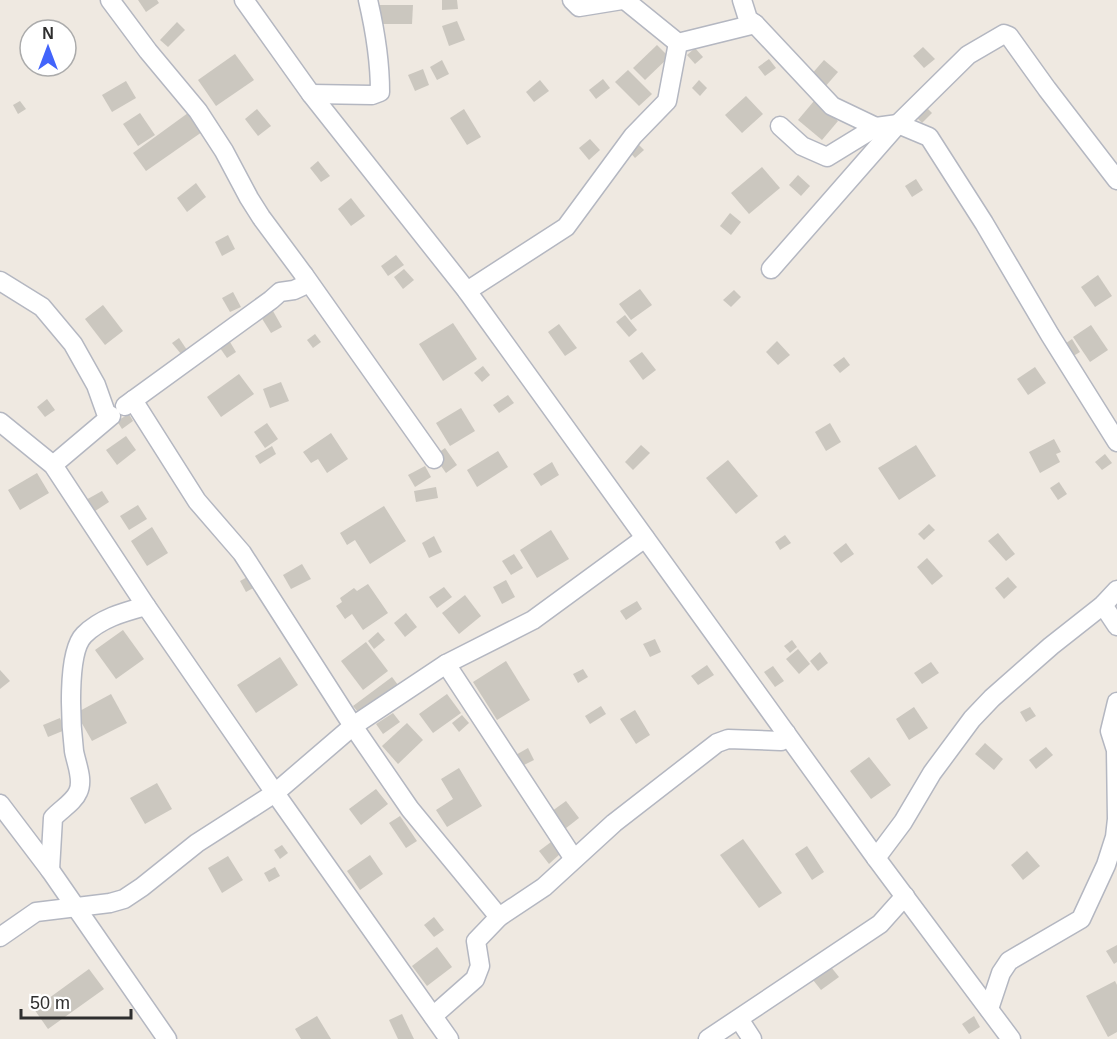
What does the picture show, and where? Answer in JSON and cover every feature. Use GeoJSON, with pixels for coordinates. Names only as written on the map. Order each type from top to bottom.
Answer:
{"type":"FeatureCollection","features":[{"type":"Feature","properties":{"kind":"street"},"geometry":{"type":"LineString","coordinates":[[110,0],[148,51],[198,111],[224,151],[249,198],[434,459]]}},
{"type":"Feature","properties":{"kind":"street"},"geometry":{"type":"LineString","coordinates":[[244,0],[311,93],[466,291],[876,858],[1011,1039]]}},
{"type":"Feature","properties":{"kind":"street"},"geometry":{"type":"LineString","coordinates":[[311,93],[372,95],[380,92],[380,70],[368,0]]}},
{"type":"Feature","properties":{"kind":"street"},"geometry":{"type":"LineString","coordinates":[[572,0],[579,7],[624,0],[678,43]]}},
{"type":"Feature","properties":{"kind":"street"},"geometry":{"type":"LineString","coordinates":[[742,0],[748,19],[832,106],[876,127]]}},
{"type":"Feature","properties":{"kind":"street"},"geometry":{"type":"LineString","coordinates":[[678,43],[755,24]]}},
{"type":"Feature","properties":{"kind":"street"},"geometry":{"type":"LineString","coordinates":[[771,268],[898,124],[968,55],[1004,34],[1009,36],[1117,180]]}},
{"type":"Feature","properties":{"kind":"street"},"geometry":{"type":"LineString","coordinates":[[466,291],[566,227],[633,136],[667,101],[678,43]]}},
{"type":"Feature","properties":{"kind":"street"},"geometry":{"type":"LineString","coordinates":[[780,126],[802,146],[827,157],[876,127],[898,124],[929,137],[1117,442]]}},
{"type":"Feature","properties":{"kind":"street"},"geometry":{"type":"LineString","coordinates":[[53,465],[111,416],[279,292],[294,290],[307,284],[304,275]]}},
{"type":"Feature","properties":{"kind":"street"},"geometry":{"type":"LineString","coordinates":[[0,281],[42,307],[66,335],[96,385],[106,413],[111,416]]}},
{"type":"Feature","properties":{"kind":"street"},"geometry":{"type":"LineString","coordinates":[[133,400],[197,501],[242,553],[353,726],[410,809],[499,917]]}},
{"type":"Feature","properties":{"kind":"street"},"geometry":{"type":"LineString","coordinates":[[0,422],[53,465],[146,606],[275,793],[449,1039]]}},
{"type":"Feature","properties":{"kind":"street"},"geometry":{"type":"LineString","coordinates":[[0,937],[36,912],[110,903],[142,887],[198,843],[275,793],[353,726],[446,664],[533,620],[645,538]]}},
{"type":"Feature","properties":{"kind":"street"},"geometry":{"type":"LineString","coordinates":[[876,858],[903,822],[932,773],[972,719],[992,698],[1117,591]]}},
{"type":"Feature","properties":{"kind":"street"},"geometry":{"type":"LineString","coordinates":[[1103,605],[1117,626]]}},
{"type":"Feature","properties":{"kind":"street"},"geometry":{"type":"LineString","coordinates":[[50,870],[53,818],[76,796],[80,784],[71,730],[75,658],[79,644],[82,636],[112,616],[146,606]]}},
{"type":"Feature","properties":{"kind":"street"},"geometry":{"type":"LineString","coordinates":[[446,664],[574,859]]}},
{"type":"Feature","properties":{"kind":"street"},"geometry":{"type":"LineString","coordinates":[[988,1009],[1009,961],[1081,919],[1103,873],[1115,837],[1117,819],[1116,750],[1110,731],[1117,702]]}},
{"type":"Feature","properties":{"kind":"street"},"geometry":{"type":"LineString","coordinates":[[433,1016],[475,979],[480,966],[476,941],[499,917],[544,887],[614,823],[717,743],[728,739],[781,741],[786,733]]}},
{"type":"Feature","properties":{"kind":"street"},"geometry":{"type":"LineString","coordinates":[[0,804],[50,870],[166,1039]]}},
{"type":"Feature","properties":{"kind":"street"},"geometry":{"type":"LineString","coordinates":[[708,1039],[880,924],[905,896]]}},
{"type":"Feature","properties":{"kind":"street"},"geometry":{"type":"LineString","coordinates":[[739,1019],[752,1039]]}},
{"type":"Feature","properties":{"kind":"building"},"geometry":{"type":"Polygon","coordinates":[[[138,0],[157,0],[159,3],[146,12],[138,0]]]}},
{"type":"Feature","properties":{"kind":"building"},"geometry":{"type":"Polygon","coordinates":[[[442,0],[457,0],[458,9],[442,10],[442,0]]]}},
{"type":"Feature","properties":{"kind":"building"},"geometry":{"type":"Polygon","coordinates":[[[379,5],[413,5],[412,24],[378,24],[379,5]]]}},
{"type":"Feature","properties":{"kind":"building"},"geometry":{"type":"Polygon","coordinates":[[[457,21],[465,40],[449,46],[442,26],[457,21]]]}},
{"type":"Feature","properties":{"kind":"building"},"geometry":{"type":"Polygon","coordinates":[[[177,22],[185,30],[168,47],[160,40],[177,22]]]}},
{"type":"Feature","properties":{"kind":"building"},"geometry":{"type":"Polygon","coordinates":[[[657,45],[669,57],[645,80],[633,68],[657,45]]]}},
{"type":"Feature","properties":{"kind":"building"},"geometry":{"type":"Polygon","coordinates":[[[923,47],[935,59],[924,68],[913,56],[923,47]]]}},
{"type":"Feature","properties":{"kind":"building"},"geometry":{"type":"Polygon","coordinates":[[[695,48],[703,57],[695,64],[687,55],[695,48]]]}},
{"type":"Feature","properties":{"kind":"building"},"geometry":{"type":"Polygon","coordinates":[[[235,54],[254,80],[216,106],[198,80],[235,54]]]}},
{"type":"Feature","properties":{"kind":"building"},"geometry":{"type":"Polygon","coordinates":[[[769,59],[776,68],[765,76],[758,67],[769,59]]]}},
{"type":"Feature","properties":{"kind":"building"},"geometry":{"type":"Polygon","coordinates":[[[442,60],[449,74],[437,80],[430,67],[442,60]]]}},
{"type":"Feature","properties":{"kind":"building"},"geometry":{"type":"Polygon","coordinates":[[[824,60],[838,72],[824,88],[810,76],[824,60]]]}},
{"type":"Feature","properties":{"kind":"building"},"geometry":{"type":"Polygon","coordinates":[[[423,69],[429,85],[415,91],[408,75],[423,69]]]}},
{"type":"Feature","properties":{"kind":"building"},"geometry":{"type":"Polygon","coordinates":[[[628,70],[652,94],[639,106],[615,82],[628,70]]]}},
{"type":"Feature","properties":{"kind":"building"},"geometry":{"type":"Polygon","coordinates":[[[603,79],[610,88],[596,99],[589,90],[603,79]]]}},
{"type":"Feature","properties":{"kind":"building"},"geometry":{"type":"Polygon","coordinates":[[[540,80],[549,91],[534,102],[526,92],[540,80]]]}},
{"type":"Feature","properties":{"kind":"building"},"geometry":{"type":"Polygon","coordinates":[[[699,80],[707,88],[700,96],[692,88],[699,80]]]}},
{"type":"Feature","properties":{"kind":"building"},"geometry":{"type":"Polygon","coordinates":[[[126,81],[136,98],[112,112],[102,95],[126,81]]]}},
{"type":"Feature","properties":{"kind":"building"},"geometry":{"type":"Polygon","coordinates":[[[746,96],[763,114],[742,133],[725,115],[746,96]]]}},
{"type":"Feature","properties":{"kind":"building"},"geometry":{"type":"Polygon","coordinates":[[[20,101],[26,109],[18,114],[13,105],[20,101]]]}},
{"type":"Feature","properties":{"kind":"building"},"geometry":{"type":"Polygon","coordinates":[[[814,101],[838,121],[822,140],[798,120],[814,101]]]}},
{"type":"Feature","properties":{"kind":"building"},"geometry":{"type":"Polygon","coordinates":[[[923,104],[932,113],[922,123],[913,114],[923,104]]]}},
{"type":"Feature","properties":{"kind":"building"},"geometry":{"type":"Polygon","coordinates":[[[257,109],[271,126],[258,136],[245,119],[257,109]]]}},
{"type":"Feature","properties":{"kind":"building"},"geometry":{"type":"Polygon","coordinates":[[[464,109],[481,137],[467,145],[450,118],[464,109]]]}},
{"type":"Feature","properties":{"kind":"building"},"geometry":{"type":"Polygon","coordinates":[[[140,113],[155,135],[138,146],[123,124],[140,113]]]}},
{"type":"Feature","properties":{"kind":"building"},"geometry":{"type":"Polygon","coordinates":[[[188,113],[202,132],[146,171],[133,153],[188,113]]]}},
{"type":"Feature","properties":{"kind":"building"},"geometry":{"type":"Polygon","coordinates":[[[590,139],[600,150],[589,160],[579,148],[590,139]]]}},
{"type":"Feature","properties":{"kind":"building"},"geometry":{"type":"Polygon","coordinates":[[[635,141],[644,150],[635,158],[627,149],[635,141]]]}},
{"type":"Feature","properties":{"kind":"building"},"geometry":{"type":"Polygon","coordinates":[[[318,161],[330,176],[321,182],[310,168],[318,161]]]}},
{"type":"Feature","properties":{"kind":"building"},"geometry":{"type":"Polygon","coordinates":[[[762,167],[780,188],[749,214],[731,193],[762,167]]]}},
{"type":"Feature","properties":{"kind":"building"},"geometry":{"type":"Polygon","coordinates":[[[798,175],[810,186],[801,196],[789,185],[798,175]]]}},
{"type":"Feature","properties":{"kind":"building"},"geometry":{"type":"Polygon","coordinates":[[[916,179],[923,190],[912,197],[905,186],[916,179]]]}},
{"type":"Feature","properties":{"kind":"building"},"geometry":{"type":"Polygon","coordinates":[[[196,183],[206,197],[187,212],[177,198],[196,183]]]}},
{"type":"Feature","properties":{"kind":"building"},"geometry":{"type":"Polygon","coordinates":[[[351,198],[365,216],[351,226],[338,209],[351,198]]]}},
{"type":"Feature","properties":{"kind":"building"},"geometry":{"type":"Polygon","coordinates":[[[730,213],[741,222],[731,235],[720,226],[730,213]]]}},
{"type":"Feature","properties":{"kind":"building"},"geometry":{"type":"Polygon","coordinates":[[[228,235],[235,249],[222,256],[215,242],[228,235]]]}},
{"type":"Feature","properties":{"kind":"building"},"geometry":{"type":"Polygon","coordinates":[[[396,255],[404,265],[388,276],[381,266],[396,255]]]}},
{"type":"Feature","properties":{"kind":"building"},"geometry":{"type":"Polygon","coordinates":[[[404,269],[414,280],[403,289],[394,277],[404,269]]]}},
{"type":"Feature","properties":{"kind":"building"},"geometry":{"type":"Polygon","coordinates":[[[1098,275],[1112,296],[1095,307],[1081,287],[1098,275]]]}},
{"type":"Feature","properties":{"kind":"building"},"geometry":{"type":"Polygon","coordinates":[[[640,289],[652,305],[631,320],[619,304],[640,289]]]}},
{"type":"Feature","properties":{"kind":"building"},"geometry":{"type":"Polygon","coordinates":[[[734,290],[741,297],[731,307],[723,300],[734,290]]]}},
{"type":"Feature","properties":{"kind":"building"},"geometry":{"type":"Polygon","coordinates":[[[233,292],[241,307],[230,312],[222,298],[233,292]]]}},
{"type":"Feature","properties":{"kind":"building"},"geometry":{"type":"Polygon","coordinates":[[[103,305],[123,331],[105,345],[85,319],[103,305]]]}},
{"type":"Feature","properties":{"kind":"building"},"geometry":{"type":"Polygon","coordinates":[[[273,311],[282,327],[271,333],[261,317],[273,311]]]}},
{"type":"Feature","properties":{"kind":"building"},"geometry":{"type":"Polygon","coordinates":[[[625,315],[637,330],[629,337],[616,322],[625,315]]]}},
{"type":"Feature","properties":{"kind":"building"},"geometry":{"type":"Polygon","coordinates":[[[453,323],[477,359],[443,381],[419,344],[453,323]]]}},
{"type":"Feature","properties":{"kind":"building"},"geometry":{"type":"Polygon","coordinates":[[[559,324],[577,348],[565,356],[548,332],[559,324]]]}},
{"type":"Feature","properties":{"kind":"building"},"geometry":{"type":"Polygon","coordinates":[[[1091,325],[1108,350],[1090,362],[1073,337],[1091,325]]]}},
{"type":"Feature","properties":{"kind":"building"},"geometry":{"type":"Polygon","coordinates":[[[315,334],[321,342],[313,348],[307,340],[315,334]]]}},
{"type":"Feature","properties":{"kind":"building"},"geometry":{"type":"Polygon","coordinates":[[[179,338],[187,350],[181,354],[172,343],[179,338]]]}},
{"type":"Feature","properties":{"kind":"building"},"geometry":{"type":"Polygon","coordinates":[[[1072,339],[1080,352],[1070,358],[1062,346],[1072,339]]]}},
{"type":"Feature","properties":{"kind":"building"},"geometry":{"type":"Polygon","coordinates":[[[777,341],[790,355],[778,365],[766,352],[777,341]]]}},
{"type":"Feature","properties":{"kind":"building"},"geometry":{"type":"Polygon","coordinates":[[[230,342],[236,352],[227,358],[220,348],[230,342]]]}},
{"type":"Feature","properties":{"kind":"building"},"geometry":{"type":"Polygon","coordinates":[[[642,352],[656,370],[643,380],[629,361],[642,352]]]}},
{"type":"Feature","properties":{"kind":"building"},"geometry":{"type":"Polygon","coordinates":[[[844,357],[850,365],[840,373],[833,365],[844,357]]]}},
{"type":"Feature","properties":{"kind":"building"},"geometry":{"type":"Polygon","coordinates":[[[483,366],[490,375],[482,382],[474,373],[483,366]]]}},
{"type":"Feature","properties":{"kind":"building"},"geometry":{"type":"Polygon","coordinates":[[[1035,367],[1046,383],[1028,395],[1017,379],[1035,367]]]}},
{"type":"Feature","properties":{"kind":"building"},"geometry":{"type":"Polygon","coordinates":[[[239,374],[254,394],[221,417],[207,397],[239,374]]]}},
{"type":"Feature","properties":{"kind":"building"},"geometry":{"type":"Polygon","coordinates":[[[281,382],[289,401],[270,408],[263,389],[281,382]]]}},
{"type":"Feature","properties":{"kind":"building"},"geometry":{"type":"Polygon","coordinates":[[[508,395],[514,403],[499,413],[493,405],[508,395]]]}},
{"type":"Feature","properties":{"kind":"building"},"geometry":{"type":"Polygon","coordinates":[[[47,399],[55,410],[45,417],[37,407],[47,399]]]}},
{"type":"Feature","properties":{"kind":"building"},"geometry":{"type":"Polygon","coordinates":[[[461,408],[475,431],[450,446],[436,423],[461,408]]]}},
{"type":"Feature","properties":{"kind":"building"},"geometry":{"type":"Polygon","coordinates":[[[129,414],[133,421],[122,429],[117,421],[129,414]]]}},
{"type":"Feature","properties":{"kind":"building"},"geometry":{"type":"Polygon","coordinates":[[[267,423],[278,439],[265,448],[254,432],[267,423]]]}},
{"type":"Feature","properties":{"kind":"building"},"geometry":{"type":"Polygon","coordinates":[[[830,423],[841,442],[826,451],[815,432],[830,423]]]}},
{"type":"Feature","properties":{"kind":"building"},"geometry":{"type":"Polygon","coordinates":[[[331,433],[348,459],[327,473],[318,459],[311,463],[303,452],[331,433]]]}},
{"type":"Feature","properties":{"kind":"building"},"geometry":{"type":"Polygon","coordinates":[[[126,436],[136,450],[117,465],[106,450],[126,436]]]}},
{"type":"Feature","properties":{"kind":"building"},"geometry":{"type":"Polygon","coordinates":[[[1054,439],[1061,452],[1056,454],[1060,462],[1040,473],[1029,452],[1054,439]]]}},
{"type":"Feature","properties":{"kind":"building"},"geometry":{"type":"Polygon","coordinates":[[[641,445],[650,453],[633,470],[625,462],[641,445]]]}},
{"type":"Feature","properties":{"kind":"building"},"geometry":{"type":"Polygon","coordinates":[[[916,445],[936,476],[899,500],[878,468],[916,445]]]}},
{"type":"Feature","properties":{"kind":"building"},"geometry":{"type":"Polygon","coordinates":[[[272,446],[276,454],[260,464],[255,456],[272,446]]]}},
{"type":"Feature","properties":{"kind":"building"},"geometry":{"type":"Polygon","coordinates":[[[445,448],[457,465],[446,473],[434,456],[445,448]]]}},
{"type":"Feature","properties":{"kind":"building"},"geometry":{"type":"Polygon","coordinates":[[[498,451],[508,467],[477,487],[467,470],[498,451]]]}},
{"type":"Feature","properties":{"kind":"building"},"geometry":{"type":"Polygon","coordinates":[[[1105,454],[1112,463],[1102,470],[1095,462],[1105,454]]]}},
{"type":"Feature","properties":{"kind":"building"},"geometry":{"type":"Polygon","coordinates":[[[728,460],[758,496],[736,514],[706,478],[728,460]]]}},
{"type":"Feature","properties":{"kind":"building"},"geometry":{"type":"Polygon","coordinates":[[[552,462],[559,475],[541,486],[533,474],[552,462]]]}},
{"type":"Feature","properties":{"kind":"building"},"geometry":{"type":"Polygon","coordinates":[[[425,466],[431,477],[415,487],[408,475],[425,466]]]}},
{"type":"Feature","properties":{"kind":"building"},"geometry":{"type":"Polygon","coordinates":[[[37,473],[49,493],[20,510],[8,490],[37,473]]]}},
{"type":"Feature","properties":{"kind":"building"},"geometry":{"type":"Polygon","coordinates":[[[1059,482],[1067,494],[1058,500],[1050,488],[1059,482]]]}},
{"type":"Feature","properties":{"kind":"building"},"geometry":{"type":"Polygon","coordinates":[[[436,487],[438,498],[416,502],[414,491],[436,487]]]}},
{"type":"Feature","properties":{"kind":"building"},"geometry":{"type":"Polygon","coordinates":[[[102,491],[109,502],[92,513],[84,501],[102,491]]]}},
{"type":"Feature","properties":{"kind":"building"},"geometry":{"type":"Polygon","coordinates":[[[138,505],[147,519],[129,530],[120,516],[138,505]]]}},
{"type":"Feature","properties":{"kind":"building"},"geometry":{"type":"Polygon","coordinates":[[[384,506],[406,541],[370,564],[355,540],[347,545],[340,533],[384,506]]]}},
{"type":"Feature","properties":{"kind":"building"},"geometry":{"type":"Polygon","coordinates":[[[929,524],[935,530],[924,540],[918,534],[929,524]]]}},
{"type":"Feature","properties":{"kind":"building"},"geometry":{"type":"Polygon","coordinates":[[[152,527],[168,553],[147,566],[131,541],[152,527]]]}},
{"type":"Feature","properties":{"kind":"building"},"geometry":{"type":"Polygon","coordinates":[[[551,530],[569,559],[537,578],[520,550],[551,530]]]}},
{"type":"Feature","properties":{"kind":"building"},"geometry":{"type":"Polygon","coordinates":[[[998,533],[1015,554],[1006,561],[988,541],[998,533]]]}},
{"type":"Feature","properties":{"kind":"building"},"geometry":{"type":"Polygon","coordinates":[[[785,535],[791,543],[780,550],[775,542],[785,535]]]}},
{"type":"Feature","properties":{"kind":"building"},"geometry":{"type":"Polygon","coordinates":[[[434,536],[442,552],[429,558],[422,543],[434,536]]]}},
{"type":"Feature","properties":{"kind":"building"},"geometry":{"type":"Polygon","coordinates":[[[846,543],[854,554],[841,563],[833,553],[846,543]]]}},
{"type":"Feature","properties":{"kind":"building"},"geometry":{"type":"Polygon","coordinates":[[[514,554],[523,568],[511,575],[502,561],[514,554]]]}},
{"type":"Feature","properties":{"kind":"building"},"geometry":{"type":"Polygon","coordinates":[[[927,558],[943,576],[932,585],[917,567],[927,558]]]}},
{"type":"Feature","properties":{"kind":"building"},"geometry":{"type":"Polygon","coordinates":[[[302,564],[311,579],[291,589],[283,575],[302,564]]]}},
{"type":"Feature","properties":{"kind":"building"},"geometry":{"type":"Polygon","coordinates":[[[251,575],[257,586],[246,592],[240,581],[251,575]]]}},
{"type":"Feature","properties":{"kind":"building"},"geometry":{"type":"Polygon","coordinates":[[[1008,577],[1017,587],[1004,599],[995,588],[1008,577]]]}},
{"type":"Feature","properties":{"kind":"building"},"geometry":{"type":"Polygon","coordinates":[[[506,580],[515,597],[502,604],[493,587],[506,580]]]}},
{"type":"Feature","properties":{"kind":"building"},"geometry":{"type":"Polygon","coordinates":[[[368,584],[388,613],[363,630],[352,614],[345,619],[336,606],[342,602],[340,598],[354,588],[357,591],[368,584]]]}},
{"type":"Feature","properties":{"kind":"building"},"geometry":{"type":"Polygon","coordinates":[[[444,587],[452,597],[437,608],[429,597],[444,587]]]}},
{"type":"Feature","properties":{"kind":"building"},"geometry":{"type":"Polygon","coordinates":[[[465,595],[481,616],[459,634],[442,613],[465,595]]]}},
{"type":"Feature","properties":{"kind":"building"},"geometry":{"type":"Polygon","coordinates":[[[637,601],[642,609],[626,620],[620,611],[637,601]]]}},
{"type":"Feature","properties":{"kind":"building"},"geometry":{"type":"Polygon","coordinates":[[[406,613],[417,627],[405,637],[394,623],[406,613]]]}},
{"type":"Feature","properties":{"kind":"building"},"geometry":{"type":"Polygon","coordinates":[[[123,630],[144,659],[116,679],[95,650],[123,630]]]}},
{"type":"Feature","properties":{"kind":"building"},"geometry":{"type":"Polygon","coordinates":[[[378,632],[385,640],[374,649],[368,641],[378,632]]]}},
{"type":"Feature","properties":{"kind":"building"},"geometry":{"type":"Polygon","coordinates":[[[655,639],[661,652],[650,657],[643,644],[655,639]]]}},
{"type":"Feature","properties":{"kind":"building"},"geometry":{"type":"Polygon","coordinates":[[[792,640],[797,647],[790,653],[784,646],[792,640]]]}},
{"type":"Feature","properties":{"kind":"building"},"geometry":{"type":"Polygon","coordinates":[[[366,642],[388,671],[363,690],[341,661],[366,642]]]}},
{"type":"Feature","properties":{"kind":"building"},"geometry":{"type":"Polygon","coordinates":[[[798,649],[810,664],[799,674],[786,659],[798,649]]]}},
{"type":"Feature","properties":{"kind":"building"},"geometry":{"type":"Polygon","coordinates":[[[820,652],[828,663],[818,671],[810,661],[820,652]]]}},
{"type":"Feature","properties":{"kind":"building"},"geometry":{"type":"Polygon","coordinates":[[[280,657],[298,685],[256,713],[237,685],[280,657]]]}},
{"type":"Feature","properties":{"kind":"building"},"geometry":{"type":"Polygon","coordinates":[[[506,661],[530,700],[497,720],[473,682],[506,661]]]}},
{"type":"Feature","properties":{"kind":"building"},"geometry":{"type":"Polygon","coordinates":[[[931,662],[939,673],[922,684],[914,673],[931,662]]]}},
{"type":"Feature","properties":{"kind":"building"},"geometry":{"type":"Polygon","coordinates":[[[707,665],[714,675],[698,685],[691,676],[707,665]]]}},
{"type":"Feature","properties":{"kind":"building"},"geometry":{"type":"Polygon","coordinates":[[[773,666],[784,681],[775,687],[764,672],[773,666]]]}},
{"type":"Feature","properties":{"kind":"building"},"geometry":{"type":"Polygon","coordinates":[[[583,669],[588,677],[578,683],[573,674],[583,669]]]}},
{"type":"Feature","properties":{"kind":"building"},"geometry":{"type":"Polygon","coordinates":[[[0,670],[10,681],[0,689],[0,670]]]}},
{"type":"Feature","properties":{"kind":"building"},"geometry":{"type":"Polygon","coordinates":[[[392,677],[401,689],[362,717],[353,706],[392,677]]]}},
{"type":"Feature","properties":{"kind":"building"},"geometry":{"type":"Polygon","coordinates":[[[111,694],[127,723],[92,741],[76,713],[111,694]]]}},
{"type":"Feature","properties":{"kind":"building"},"geometry":{"type":"Polygon","coordinates":[[[447,694],[461,713],[433,733],[419,714],[447,694]]]}},
{"type":"Feature","properties":{"kind":"building"},"geometry":{"type":"Polygon","coordinates":[[[601,706],[606,714],[590,724],[585,716],[601,706]]]}},
{"type":"Feature","properties":{"kind":"building"},"geometry":{"type":"Polygon","coordinates":[[[914,707],[928,728],[909,740],[896,719],[914,707]]]}},
{"type":"Feature","properties":{"kind":"building"},"geometry":{"type":"Polygon","coordinates":[[[1030,707],[1036,716],[1026,722],[1020,712],[1030,707]]]}},
{"type":"Feature","properties":{"kind":"building"},"geometry":{"type":"Polygon","coordinates":[[[635,710],[650,735],[636,744],[620,719],[635,710]]]}},
{"type":"Feature","properties":{"kind":"building"},"geometry":{"type":"Polygon","coordinates":[[[393,713],[400,722],[383,734],[376,724],[393,713]]]}},
{"type":"Feature","properties":{"kind":"building"},"geometry":{"type":"Polygon","coordinates":[[[462,715],[469,723],[459,732],[452,723],[462,715]]]}},
{"type":"Feature","properties":{"kind":"building"},"geometry":{"type":"Polygon","coordinates":[[[60,718],[65,730],[48,737],[43,725],[60,718]]]}},
{"type":"Feature","properties":{"kind":"building"},"geometry":{"type":"Polygon","coordinates":[[[407,723],[423,740],[398,764],[382,746],[407,723]]]}},
{"type":"Feature","properties":{"kind":"building"},"geometry":{"type":"Polygon","coordinates":[[[985,743],[1003,759],[994,770],[975,754],[985,743]]]}},
{"type":"Feature","properties":{"kind":"building"},"geometry":{"type":"Polygon","coordinates":[[[1046,747],[1053,755],[1036,769],[1029,760],[1046,747]]]}},
{"type":"Feature","properties":{"kind":"building"},"geometry":{"type":"Polygon","coordinates":[[[528,748],[534,760],[520,767],[514,756],[528,748]]]}},
{"type":"Feature","properties":{"kind":"building"},"geometry":{"type":"Polygon","coordinates":[[[869,757],[891,785],[871,799],[850,771],[869,757]]]}},
{"type":"Feature","properties":{"kind":"building"},"geometry":{"type":"Polygon","coordinates":[[[459,768],[482,806],[447,827],[436,810],[453,799],[441,779],[459,768]]]}},
{"type":"Feature","properties":{"kind":"building"},"geometry":{"type":"Polygon","coordinates":[[[157,783],[172,809],[145,824],[130,798],[157,783]]]}},
{"type":"Feature","properties":{"kind":"building"},"geometry":{"type":"Polygon","coordinates":[[[376,789],[388,804],[361,825],[349,809],[376,789]]]}},
{"type":"Feature","properties":{"kind":"building"},"geometry":{"type":"Polygon","coordinates":[[[566,801],[579,818],[561,832],[548,814],[566,801]]]}},
{"type":"Feature","properties":{"kind":"building"},"geometry":{"type":"Polygon","coordinates":[[[400,816],[417,841],[406,848],[389,823],[400,816]]]}},
{"type":"Feature","properties":{"kind":"building"},"geometry":{"type":"Polygon","coordinates":[[[743,839],[782,893],[759,908],[720,855],[743,839]]]}},
{"type":"Feature","properties":{"kind":"building"},"geometry":{"type":"Polygon","coordinates":[[[551,842],[560,854],[549,864],[539,851],[551,842]]]}},
{"type":"Feature","properties":{"kind":"building"},"geometry":{"type":"Polygon","coordinates":[[[282,845],[288,853],[280,859],[274,850],[282,845]]]}},
{"type":"Feature","properties":{"kind":"building"},"geometry":{"type":"Polygon","coordinates":[[[807,846],[824,872],[812,880],[795,854],[807,846]]]}},
{"type":"Feature","properties":{"kind":"building"},"geometry":{"type":"Polygon","coordinates":[[[1027,851],[1040,866],[1023,880],[1011,865],[1027,851]]]}},
{"type":"Feature","properties":{"kind":"building"},"geometry":{"type":"Polygon","coordinates":[[[370,855],[383,874],[360,890],[347,871],[370,855]]]}},
{"type":"Feature","properties":{"kind":"building"},"geometry":{"type":"Polygon","coordinates":[[[228,856],[243,880],[222,893],[208,868],[228,856]]]}},
{"type":"Feature","properties":{"kind":"building"},"geometry":{"type":"Polygon","coordinates":[[[275,867],[280,876],[269,882],[264,873],[275,867]]]}},
{"type":"Feature","properties":{"kind":"building"},"geometry":{"type":"Polygon","coordinates":[[[434,917],[444,930],[434,937],[424,925],[434,917]]]}},
{"type":"Feature","properties":{"kind":"building"},"geometry":{"type":"Polygon","coordinates":[[[1117,945],[1117,962],[1114,964],[1106,951],[1117,945]]]}},
{"type":"Feature","properties":{"kind":"building"},"geometry":{"type":"Polygon","coordinates":[[[437,947],[452,967],[427,986],[412,966],[437,947]]]}},
{"type":"Feature","properties":{"kind":"building"},"geometry":{"type":"Polygon","coordinates":[[[827,962],[839,977],[821,990],[809,975],[827,962]]]}},
{"type":"Feature","properties":{"kind":"building"},"geometry":{"type":"Polygon","coordinates":[[[89,969],[104,989],[48,1029],[34,1009],[89,969]]]}},
{"type":"Feature","properties":{"kind":"building"},"geometry":{"type":"Polygon","coordinates":[[[1115,981],[1117,985],[1117,1032],[1108,1037],[1086,996],[1115,981]]]}},
{"type":"Feature","properties":{"kind":"building"},"geometry":{"type":"Polygon","coordinates":[[[402,1014],[414,1039],[398,1039],[389,1020],[402,1014]]]}},
{"type":"Feature","properties":{"kind":"building"},"geometry":{"type":"Polygon","coordinates":[[[317,1016],[331,1039],[301,1039],[295,1029],[317,1016]]]}},
{"type":"Feature","properties":{"kind":"building"},"geometry":{"type":"Polygon","coordinates":[[[974,1016],[980,1027],[969,1034],[962,1024],[974,1016]]]}}]}
